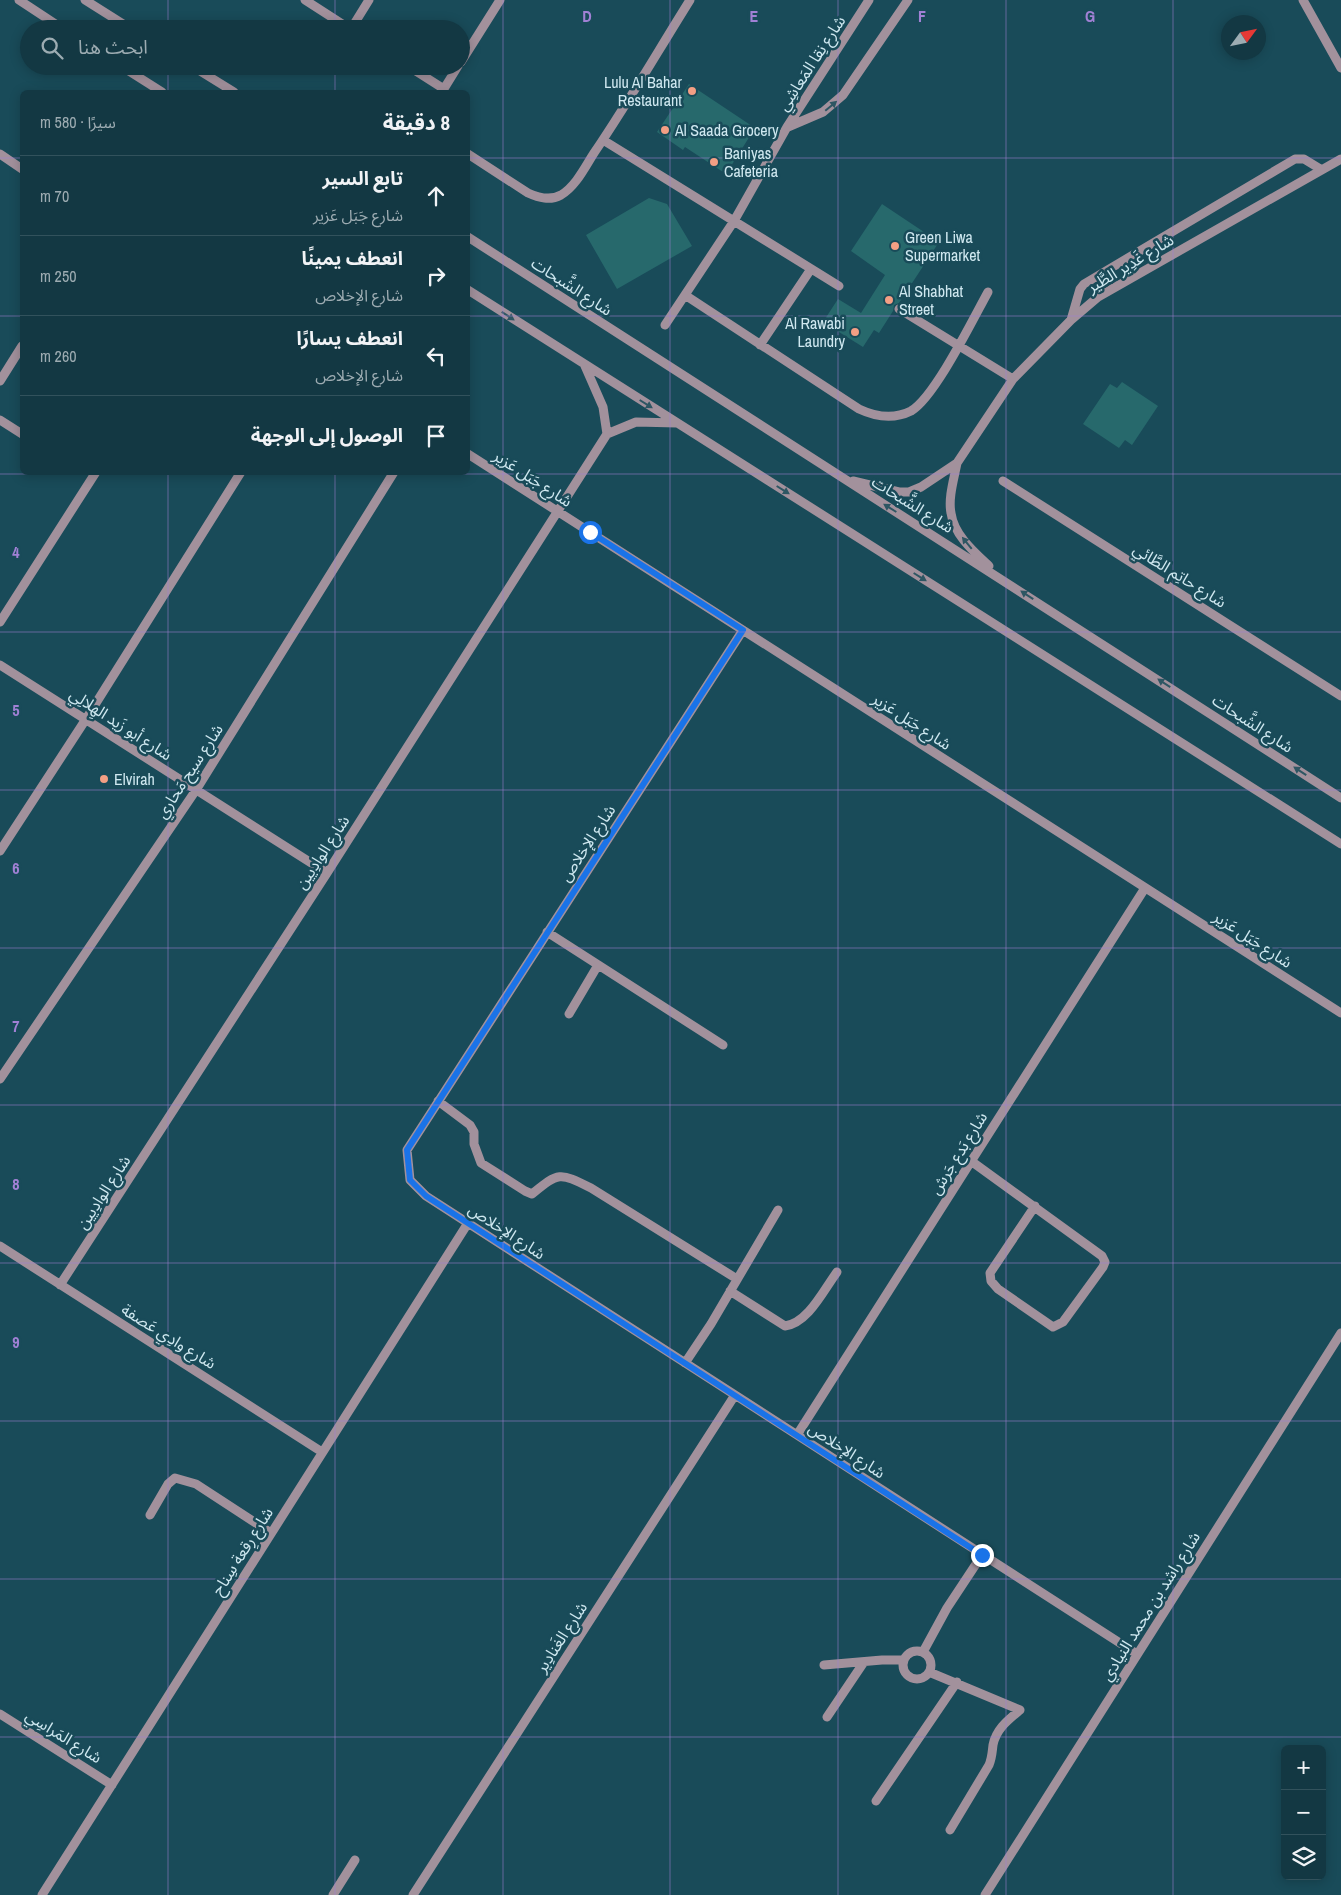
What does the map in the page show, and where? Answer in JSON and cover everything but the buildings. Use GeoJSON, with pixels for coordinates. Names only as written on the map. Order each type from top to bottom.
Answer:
{"type":"FeatureCollection","features":[{"type":"Feature","properties":{"kind":"street"},"geometry":{"type":"LineString","coordinates":[[19,0],[49,20]]}},
{"type":"Feature","properties":{"kind":"street"},"geometry":{"type":"LineString","coordinates":[[85,0],[117,20]]}},
{"type":"Feature","properties":{"kind":"street"},"geometry":{"type":"LineString","coordinates":[[305,0],[337,20]]}},
{"type":"Feature","properties":{"kind":"street"},"geometry":{"type":"LineString","coordinates":[[357,20],[369,0]]}},
{"type":"Feature","properties":{"kind":"street"},"geometry":{"type":"LineString","coordinates":[[470,48],[500,0]]}},
{"type":"Feature","properties":{"kind":"street"},"geometry":{"type":"LineString","coordinates":[[470,155],[538,198],[549,199],[560,196],[569,189],[603,140],[690,0]]}},
{"type":"Feature","properties":{"kind":"street","name":"شارع نِقا المَعاشِي"},"geometry":{"type":"LineString","coordinates":[[665,325],[734,221],[787,127],[869,0]]}},
{"type":"Feature","properties":{"kind":"street"},"geometry":{"type":"LineString","coordinates":[[787,127],[823,112],[843,95],[908,0]]}},
{"type":"Feature","properties":{"kind":"street"},"geometry":{"type":"LineString","coordinates":[[1303,0],[1341,68]]}},
{"type":"Feature","properties":{"kind":"street"},"geometry":{"type":"LineString","coordinates":[[135,75],[159,90]]}},
{"type":"Feature","properties":{"kind":"street"},"geometry":{"type":"LineString","coordinates":[[207,75],[231,90]]}},
{"type":"Feature","properties":{"kind":"street"},"geometry":{"type":"LineString","coordinates":[[421,75],[442,90]]}},
{"type":"Feature","properties":{"kind":"street"},"geometry":{"type":"LineString","coordinates":[[444,90],[453,75]]}},
{"type":"Feature","properties":{"kind":"street"},"geometry":{"type":"LineString","coordinates":[[603,140],[839,286]]}},
{"type":"Feature","properties":{"kind":"street"},"geometry":{"type":"LineString","coordinates":[[1,156],[20,168]]}},
{"type":"Feature","properties":{"kind":"street"},"geometry":{"type":"LineString","coordinates":[[1071,320],[1080,289],[1084,284],[1295,159],[1304,159],[1322,170]]}},
{"type":"Feature","properties":{"kind":"street","name":"شارع غَدِير الطَّير"},"geometry":{"type":"LineString","coordinates":[[845,479],[899,492],[909,492],[921,488],[957,463],[1013,380],[1071,320],[1098,297],[1341,160]]}},
{"type":"Feature","properties":{"kind":"street","name":"شارع الشَّبحات"},"geometry":{"type":"LineString","coordinates":[[470,238],[1341,798]]}},
{"type":"Feature","properties":{"kind":"street"},"geometry":{"type":"LineString","coordinates":[[760,344],[811,269]]}},
{"type":"Feature","properties":{"kind":"street"},"geometry":{"type":"LineString","coordinates":[[470,291],[1341,844]]}},
{"type":"Feature","properties":{"kind":"street"},"geometry":{"type":"LineString","coordinates":[[685,296],[859,409],[871,415],[885,417],[905,413],[922,402],[959,345],[988,292]]}},
{"type":"Feature","properties":{"kind":"street"},"geometry":{"type":"LineString","coordinates":[[899,309],[1013,380]]}},
{"type":"Feature","properties":{"kind":"street"},"geometry":{"type":"LineString","coordinates":[[0,382],[20,349]]}},
{"type":"Feature","properties":{"kind":"street"},"geometry":{"type":"LineString","coordinates":[[585,366],[603,407],[607,434],[636,422],[676,423]]}},
{"type":"Feature","properties":{"kind":"street"},"geometry":{"type":"LineString","coordinates":[[0,420],[20,433]]}},
{"type":"Feature","properties":{"kind":"street","name":"شارع الوادِيين"},"geometry":{"type":"LineString","coordinates":[[60,1285],[327,873],[607,434]]}},
{"type":"Feature","properties":{"kind":"street","name":"شارع جَبَل عَزير"},"geometry":{"type":"LineString","coordinates":[[470,455],[1341,1013]]}},
{"type":"Feature","properties":{"kind":"street","name":"شارع غَدِير الطَّير"},"geometry":{"type":"LineString","coordinates":[[957,463],[950,503],[955,526],[967,544],[1000,578]]}},
{"type":"Feature","properties":{"kind":"street"},"geometry":{"type":"LineString","coordinates":[[0,622],[90,475]]}},
{"type":"Feature","properties":{"kind":"street"},"geometry":{"type":"LineString","coordinates":[[0,851],[240,475]]}},
{"type":"Feature","properties":{"kind":"street","name":"شارع سيح مَحاري"},"geometry":{"type":"LineString","coordinates":[[0,1079],[196,790],[392,475]]}},
{"type":"Feature","properties":{"kind":"street","name":"شارع حاتِم الطَّائي"},"geometry":{"type":"LineString","coordinates":[[1003,481],[1341,696]]}},
{"type":"Feature","properties":{"kind":"street","name":"شارع الإخلاص"},"geometry":{"type":"LineString","coordinates":[[743,630],[407,1150],[410,1180],[426,1196],[1137,1654]]}},
{"type":"Feature","properties":{"kind":"street","name":"شارع أبو زَيد الهِلالِي"},"geometry":{"type":"LineString","coordinates":[[0,665],[327,873]]}},
{"type":"Feature","properties":{"kind":"street","name":"شارع بَدع جَرش"},"geometry":{"type":"LineString","coordinates":[[797,1435],[1145,888]]}},
{"type":"Feature","properties":{"kind":"street"},"geometry":{"type":"LineString","coordinates":[[547,932],[723,1045]]}},
{"type":"Feature","properties":{"kind":"street"},"geometry":{"type":"LineString","coordinates":[[568,1014],[598,965]]}},
{"type":"Feature","properties":{"kind":"street"},"geometry":{"type":"LineString","coordinates":[[438,1101],[470,1125],[474,1132],[474,1144],[481,1163],[525,1192],[532,1194],[552,1178],[561,1176],[571,1178],[591,1188],[737,1279]]}},
{"type":"Feature","properties":{"kind":"street"},"geometry":{"type":"LineString","coordinates":[[971,1161],[1034,1206],[1102,1256],[1105,1262],[1063,1322],[1053,1327],[998,1289],[991,1281],[990,1273],[1034,1206]]}},
{"type":"Feature","properties":{"kind":"street"},"geometry":{"type":"LineString","coordinates":[[685,1363],[778,1210]]}},
{"type":"Feature","properties":{"kind":"street","name":"شارع رِقعة سِناح"},"geometry":{"type":"LineString","coordinates":[[42,1895],[468,1223]]}},
{"type":"Feature","properties":{"kind":"street","name":"شارع وادِي عَصفة"},"geometry":{"type":"LineString","coordinates":[[0,1246],[322,1452]]}},
{"type":"Feature","properties":{"kind":"street"},"geometry":{"type":"LineString","coordinates":[[730,1291],[785,1326],[793,1325],[810,1311],[837,1272]]}},
{"type":"Feature","properties":{"kind":"street","name":"شارع راشد بن محمد النيادي"},"geometry":{"type":"LineString","coordinates":[[987,1894],[1341,1334]]}},
{"type":"Feature","properties":{"kind":"street","name":"شارع الغَنادِير"},"geometry":{"type":"LineString","coordinates":[[413,1895],[735,1396]]}},
{"type":"Feature","properties":{"kind":"street"},"geometry":{"type":"LineString","coordinates":[[150,1516],[168,1484],[175,1478],[196,1484],[271,1533]]}},
{"type":"Feature","properties":{"kind":"street"},"geometry":{"type":"LineString","coordinates":[[923,1652],[947,1608],[982,1555]]}},
{"type":"Feature","properties":{"kind":"street"},"geometry":{"type":"LineString","coordinates":[[923,1652],[930,1658],[931,1667],[929,1672],[918,1678],[910,1676],[904,1668],[904,1660],[910,1653],[923,1652]]}},
{"type":"Feature","properties":{"kind":"street"},"geometry":{"type":"LineString","coordinates":[[824,1665],[904,1660]]}},
{"type":"Feature","properties":{"kind":"street"},"geometry":{"type":"LineString","coordinates":[[827,1717],[864,1662]]}},
{"type":"Feature","properties":{"kind":"street"},"geometry":{"type":"LineString","coordinates":[[929,1672],[957,1682],[1020,1710],[996,1734],[993,1757],[950,1830]]}},
{"type":"Feature","properties":{"kind":"street"},"geometry":{"type":"LineString","coordinates":[[876,1801],[957,1682]]}},
{"type":"Feature","properties":{"kind":"street","name":"شارع المَراسِي"},"geometry":{"type":"LineString","coordinates":[[0,1714],[112,1785]]}},
{"type":"Feature","properties":{"kind":"street"},"geometry":{"type":"LineString","coordinates":[[333,1895],[354,1860]]}},
{"type":"Feature","properties":{"kind":"place","name":"Lulu Al Bahar Restaurant"},"geometry":{"type":"Point","coordinates":[692,91]}},
{"type":"Feature","properties":{"kind":"place","name":"Al Saada Grocery"},"geometry":{"type":"Point","coordinates":[665,130]}},
{"type":"Feature","properties":{"kind":"place","name":"Baniyas Cafeteria"},"geometry":{"type":"Point","coordinates":[714,162]}},
{"type":"Feature","properties":{"kind":"place","name":"Green Liwa Supermarket"},"geometry":{"type":"Point","coordinates":[895,246]}},
{"type":"Feature","properties":{"kind":"place","name":"Al Shabhat Street"},"geometry":{"type":"Point","coordinates":[889,300]}},
{"type":"Feature","properties":{"kind":"place","name":"Al Rawabi Laundry"},"geometry":{"type":"Point","coordinates":[855,332]}},
{"type":"Feature","properties":{"kind":"place","name":"Elvirah"},"geometry":{"type":"Point","coordinates":[104,779]}},
{"type":"Feature","properties":{"kind":"route"},"geometry":{"type":"LineString","coordinates":[[590,532],[743,630],[407,1150],[410,1180],[426,1196],[982,1555]]}}]}
